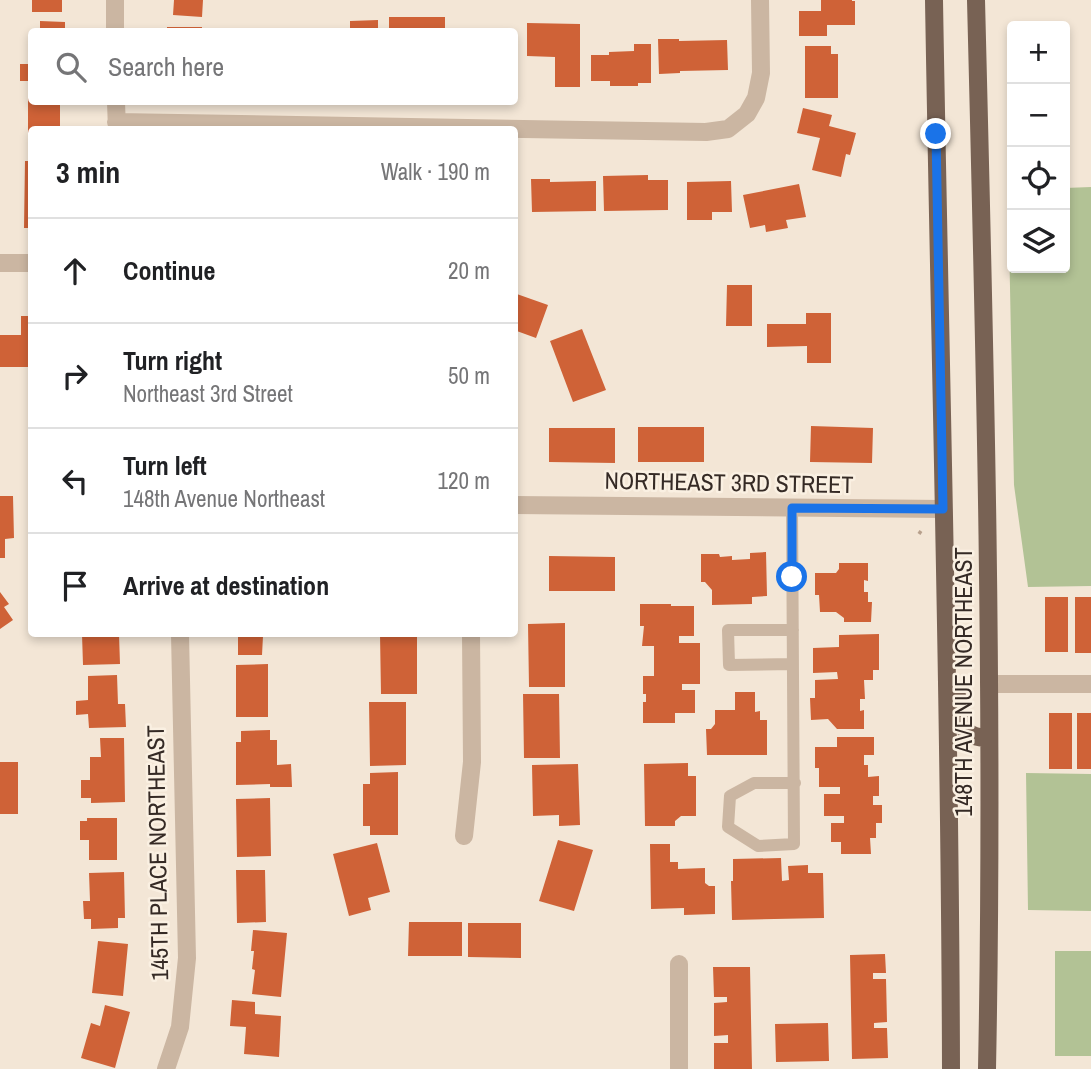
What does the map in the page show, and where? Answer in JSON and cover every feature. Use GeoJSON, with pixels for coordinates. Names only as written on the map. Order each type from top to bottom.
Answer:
{"type":"FeatureCollection","features":[{"type":"Feature","properties":{"kind":"main road","name":"148TH AVENUE NORTHEAST"},"geometry":{"type":"LineString","coordinates":[[934,0],[947,635],[951,1069]]}},
{"type":"Feature","properties":{"kind":"main road","name":"148TH AVENUE NORTHEAST"},"geometry":{"type":"LineString","coordinates":[[976,0],[988,514],[990,919],[987,1069]]}},
{"type":"Feature","properties":{"kind":"main road"},"geometry":{"type":"LineString","coordinates":[[947,635],[962,724],[967,733],[976,738],[989,738]]}},
{"type":"Feature","properties":{"kind":"street"},"geometry":{"type":"LineString","coordinates":[[115,0],[115,28]]}},
{"type":"Feature","properties":{"kind":"street"},"geometry":{"type":"LineString","coordinates":[[518,130],[706,132],[728,129],[747,114],[755,98],[761,73],[760,0]]}},
{"type":"Feature","properties":{"kind":"street"},"geometry":{"type":"LineString","coordinates":[[116,105],[116,126]]}},
{"type":"Feature","properties":{"kind":"street"},"geometry":{"type":"LineString","coordinates":[[0,263],[28,263]]}},
{"type":"Feature","properties":{"kind":"street","name":"NORTHEAST 3RD STREET"},"geometry":{"type":"LineString","coordinates":[[518,505],[943,509]]}},
{"type":"Feature","properties":{"kind":"street","name":"145TH PLACE NORTHEAST"},"geometry":{"type":"LineString","coordinates":[[166,1069],[180,1027],[187,958],[180,637]]}},
{"type":"Feature","properties":{"kind":"street"},"geometry":{"type":"LineString","coordinates":[[464,836],[472,762],[471,637]]}},
{"type":"Feature","properties":{"kind":"street"},"geometry":{"type":"LineString","coordinates":[[989,684],[1091,684]]}},
{"type":"Feature","properties":{"kind":"street"},"geometry":{"type":"LineString","coordinates":[[679,964],[679,1069]]}},
{"type":"Feature","properties":{"kind":"lane"},"geometry":{"type":"LineString","coordinates":[[792,508],[795,783],[794,844],[758,846],[728,827],[730,796],[754,783],[795,783]]}},
{"type":"Feature","properties":{"kind":"lane"},"geometry":{"type":"LineString","coordinates":[[793,630],[728,630],[729,665],[793,664]]}},
{"type":"Feature","properties":{"kind":"green space"},"geometry":{"type":"Polygon","coordinates":[[[1091,187],[1091,586],[1028,587],[1014,485],[1010,273],[1070,273],[1070,188],[1091,187]]]}},
{"type":"Feature","properties":{"kind":"green space"},"geometry":{"type":"Polygon","coordinates":[[[1026,773],[1091,774],[1091,911],[1028,910],[1026,773]]]}},
{"type":"Feature","properties":{"kind":"green space"},"geometry":{"type":"Polygon","coordinates":[[[1055,951],[1091,951],[1091,1056],[1055,1056],[1055,951]]]}},
{"type":"Feature","properties":{"kind":"building"},"geometry":{"type":"Polygon","coordinates":[[[32,0],[62,0],[62,12],[32,12],[32,0]]]}},
{"type":"Feature","properties":{"kind":"building"},"geometry":{"type":"Polygon","coordinates":[[[174,0],[203,0],[202,17],[173,15],[174,0]]]}},
{"type":"Feature","properties":{"kind":"building"},"geometry":{"type":"Polygon","coordinates":[[[821,0],[855,1],[855,25],[827,25],[827,36],[799,36],[799,11],[821,11],[821,0]]]}},
{"type":"Feature","properties":{"kind":"building"},"geometry":{"type":"Polygon","coordinates":[[[389,17],[445,17],[445,28],[389,28],[389,17]]]}},
{"type":"Feature","properties":{"kind":"building"},"geometry":{"type":"Polygon","coordinates":[[[378,20],[378,28],[350,28],[350,21],[378,20]]]}},
{"type":"Feature","properties":{"kind":"building"},"geometry":{"type":"Polygon","coordinates":[[[40,21],[65,22],[65,28],[40,28],[40,21]]]}},
{"type":"Feature","properties":{"kind":"building"},"geometry":{"type":"Polygon","coordinates":[[[527,23],[580,24],[580,87],[555,87],[555,57],[527,56],[527,23]]]}},
{"type":"Feature","properties":{"kind":"building"},"geometry":{"type":"Polygon","coordinates":[[[167,27],[202,27],[202,28],[167,27]]]}},
{"type":"Feature","properties":{"kind":"building"},"geometry":{"type":"Polygon","coordinates":[[[658,39],[727,40],[728,70],[659,74],[658,39]]]}},
{"type":"Feature","properties":{"kind":"building"},"geometry":{"type":"Polygon","coordinates":[[[634,44],[651,44],[651,83],[610,86],[610,81],[591,81],[591,55],[634,51],[634,44]]]}},
{"type":"Feature","properties":{"kind":"building"},"geometry":{"type":"Polygon","coordinates":[[[805,46],[831,46],[831,54],[838,54],[838,98],[805,98],[805,46]]]}},
{"type":"Feature","properties":{"kind":"building"},"geometry":{"type":"Polygon","coordinates":[[[20,64],[28,64],[28,81],[20,81],[20,64]]]}},
{"type":"Feature","properties":{"kind":"building"},"geometry":{"type":"Polygon","coordinates":[[[28,105],[60,105],[60,126],[28,126],[28,105]]]}},
{"type":"Feature","properties":{"kind":"building"},"geometry":{"type":"Polygon","coordinates":[[[803,108],[832,115],[829,126],[856,133],[850,155],[846,154],[841,177],[812,170],[820,138],[797,133],[803,108]]]}},
{"type":"Feature","properties":{"kind":"building"},"geometry":{"type":"Polygon","coordinates":[[[25,161],[28,161],[28,228],[24,228],[25,161]]]}},
{"type":"Feature","properties":{"kind":"building"},"geometry":{"type":"Polygon","coordinates":[[[648,175],[648,180],[668,180],[668,210],[604,211],[603,176],[648,175]]]}},
{"type":"Feature","properties":{"kind":"building"},"geometry":{"type":"Polygon","coordinates":[[[531,179],[550,179],[550,182],[596,181],[596,211],[532,212],[531,179]]]}},
{"type":"Feature","properties":{"kind":"building"},"geometry":{"type":"Polygon","coordinates":[[[731,181],[732,212],[712,212],[712,220],[687,220],[687,182],[731,181]]]}},
{"type":"Feature","properties":{"kind":"building"},"geometry":{"type":"Polygon","coordinates":[[[799,184],[806,217],[786,220],[788,228],[766,232],[765,225],[750,228],[743,195],[799,184]]]}},
{"type":"Feature","properties":{"kind":"building"},"geometry":{"type":"Polygon","coordinates":[[[727,285],[752,285],[752,326],[726,326],[727,285]]]}},
{"type":"Feature","properties":{"kind":"building"},"geometry":{"type":"Polygon","coordinates":[[[518,294],[548,305],[536,338],[518,331],[518,294]]]}},
{"type":"Feature","properties":{"kind":"building"},"geometry":{"type":"Polygon","coordinates":[[[806,313],[831,313],[831,363],[807,363],[807,346],[767,347],[767,324],[806,324],[806,313]]]}},
{"type":"Feature","properties":{"kind":"building"},"geometry":{"type":"Polygon","coordinates":[[[21,316],[28,316],[28,367],[0,367],[0,335],[21,335],[21,316]]]}},
{"type":"Feature","properties":{"kind":"building"},"geometry":{"type":"Polygon","coordinates":[[[582,329],[606,390],[573,402],[550,341],[582,329]]]}},
{"type":"Feature","properties":{"kind":"building"},"geometry":{"type":"Polygon","coordinates":[[[811,426],[873,428],[872,463],[810,462],[811,426]]]}},
{"type":"Feature","properties":{"kind":"building"},"geometry":{"type":"Polygon","coordinates":[[[638,427],[704,427],[704,462],[638,462],[638,427]]]}},
{"type":"Feature","properties":{"kind":"building"},"geometry":{"type":"Polygon","coordinates":[[[549,428],[615,428],[615,463],[549,462],[549,428]]]}},
{"type":"Feature","properties":{"kind":"building"},"geometry":{"type":"Polygon","coordinates":[[[0,496],[13,496],[14,538],[5,539],[5,558],[0,558],[0,496]]]}},
{"type":"Feature","properties":{"kind":"building"},"geometry":{"type":"Polygon","coordinates":[[[766,552],[767,596],[752,597],[752,604],[712,605],[712,590],[705,582],[701,582],[701,554],[732,556],[732,560],[750,559],[750,553],[766,552]]]}},
{"type":"Feature","properties":{"kind":"building"},"geometry":{"type":"Polygon","coordinates":[[[549,556],[615,557],[615,591],[549,591],[549,556]]]}},
{"type":"Feature","properties":{"kind":"building"},"geometry":{"type":"Polygon","coordinates":[[[839,563],[868,563],[868,581],[864,580],[864,592],[868,592],[868,602],[872,602],[871,622],[844,622],[844,618],[836,612],[820,612],[819,595],[815,595],[815,573],[836,573],[839,563]]]}},
{"type":"Feature","properties":{"kind":"building"},"geometry":{"type":"Polygon","coordinates":[[[0,592],[9,604],[4,607],[13,620],[0,629],[0,592]]]}},
{"type":"Feature","properties":{"kind":"building"},"geometry":{"type":"Polygon","coordinates":[[[1045,597],[1068,597],[1068,652],[1045,652],[1045,597]]]}},
{"type":"Feature","properties":{"kind":"building"},"geometry":{"type":"Polygon","coordinates":[[[1075,597],[1091,597],[1091,653],[1075,653],[1075,597]]]}},
{"type":"Feature","properties":{"kind":"building"},"geometry":{"type":"Polygon","coordinates":[[[640,604],[694,606],[694,636],[679,636],[679,643],[700,643],[700,684],[682,684],[682,690],[695,690],[695,713],[675,713],[675,723],[643,723],[643,702],[646,702],[646,694],[643,694],[643,676],[654,676],[654,646],[642,646],[644,626],[640,626],[640,604]]]}},
{"type":"Feature","properties":{"kind":"building"},"geometry":{"type":"Polygon","coordinates":[[[565,623],[565,687],[529,687],[528,624],[565,623]]]}},
{"type":"Feature","properties":{"kind":"building"},"geometry":{"type":"Polygon","coordinates":[[[879,634],[879,670],[873,670],[873,680],[864,680],[865,699],[860,699],[860,711],[864,710],[864,729],[837,729],[828,719],[811,720],[810,698],[815,698],[815,680],[838,679],[837,672],[813,673],[813,648],[839,647],[839,635],[879,634]]]}},
{"type":"Feature","properties":{"kind":"building"},"geometry":{"type":"Polygon","coordinates":[[[82,637],[119,637],[120,664],[83,665],[82,637]]]}},
{"type":"Feature","properties":{"kind":"building"},"geometry":{"type":"Polygon","coordinates":[[[238,637],[263,637],[262,655],[238,655],[238,637]]]}},
{"type":"Feature","properties":{"kind":"building"},"geometry":{"type":"Polygon","coordinates":[[[380,637],[417,637],[417,694],[381,694],[380,637]]]}},
{"type":"Feature","properties":{"kind":"building"},"geometry":{"type":"Polygon","coordinates":[[[268,664],[268,717],[236,717],[236,665],[268,664]]]}},
{"type":"Feature","properties":{"kind":"building"},"geometry":{"type":"Polygon","coordinates":[[[117,675],[118,704],[125,704],[126,727],[89,728],[88,714],[76,715],[76,701],[88,700],[88,676],[117,675]]]}},
{"type":"Feature","properties":{"kind":"building"},"geometry":{"type":"Polygon","coordinates":[[[735,692],[755,692],[755,712],[760,711],[760,720],[767,720],[767,755],[707,755],[706,729],[711,729],[715,724],[715,710],[735,710],[735,692]]]}},
{"type":"Feature","properties":{"kind":"building"},"geometry":{"type":"Polygon","coordinates":[[[523,694],[559,694],[560,758],[524,758],[523,694]]]}},
{"type":"Feature","properties":{"kind":"building"},"geometry":{"type":"Polygon","coordinates":[[[369,702],[406,702],[406,765],[370,766],[369,702]]]}},
{"type":"Feature","properties":{"kind":"building"},"geometry":{"type":"Polygon","coordinates":[[[1049,713],[1072,713],[1072,769],[1049,769],[1049,713]]]}},
{"type":"Feature","properties":{"kind":"building"},"geometry":{"type":"Polygon","coordinates":[[[1077,713],[1091,713],[1091,769],[1077,769],[1077,713]]]}},
{"type":"Feature","properties":{"kind":"building"},"geometry":{"type":"Polygon","coordinates":[[[270,730],[270,740],[277,740],[277,765],[291,764],[292,787],[270,787],[270,784],[236,785],[236,742],[241,742],[241,731],[270,730]]]}},
{"type":"Feature","properties":{"kind":"building"},"geometry":{"type":"Polygon","coordinates":[[[837,737],[874,737],[874,755],[864,755],[864,765],[868,765],[868,777],[879,776],[879,796],[873,796],[873,805],[882,805],[882,823],[876,823],[876,838],[870,838],[871,854],[841,854],[841,842],[831,842],[831,823],[844,823],[844,816],[824,816],[824,794],[840,794],[840,787],[819,787],[815,747],[837,747],[837,737]]]}},
{"type":"Feature","properties":{"kind":"building"},"geometry":{"type":"Polygon","coordinates":[[[100,738],[124,738],[125,802],[91,803],[91,798],[81,798],[81,780],[90,780],[90,757],[101,757],[100,738]]]}},
{"type":"Feature","properties":{"kind":"building"},"geometry":{"type":"Polygon","coordinates":[[[0,762],[18,762],[18,814],[0,814],[0,762]]]}},
{"type":"Feature","properties":{"kind":"building"},"geometry":{"type":"Polygon","coordinates":[[[688,763],[688,776],[696,776],[696,816],[681,816],[675,821],[675,826],[645,826],[644,764],[688,763]]]}},
{"type":"Feature","properties":{"kind":"building"},"geometry":{"type":"Polygon","coordinates":[[[578,764],[580,825],[559,826],[559,815],[533,816],[532,765],[578,764]]]}},
{"type":"Feature","properties":{"kind":"building"},"geometry":{"type":"Polygon","coordinates":[[[398,772],[398,835],[370,835],[370,826],[363,826],[363,784],[370,784],[370,773],[398,772]]]}},
{"type":"Feature","properties":{"kind":"building"},"geometry":{"type":"Polygon","coordinates":[[[270,798],[271,856],[237,857],[236,799],[270,798]]]}},
{"type":"Feature","properties":{"kind":"building"},"geometry":{"type":"Polygon","coordinates":[[[87,818],[117,818],[117,860],[89,860],[89,840],[80,840],[80,821],[87,821],[87,818]]]}},
{"type":"Feature","properties":{"kind":"building"},"geometry":{"type":"Polygon","coordinates":[[[558,840],[593,850],[574,911],[539,901],[558,840]]]}},
{"type":"Feature","properties":{"kind":"building"},"geometry":{"type":"Polygon","coordinates":[[[377,843],[390,892],[368,898],[371,910],[349,916],[333,854],[377,843]]]}},
{"type":"Feature","properties":{"kind":"building"},"geometry":{"type":"Polygon","coordinates":[[[650,844],[670,844],[670,862],[678,862],[678,869],[705,868],[705,883],[715,886],[715,914],[684,915],[684,908],[651,909],[650,844]]]}},
{"type":"Feature","properties":{"kind":"building"},"geometry":{"type":"Polygon","coordinates":[[[781,858],[782,881],[789,880],[788,866],[808,865],[808,873],[823,873],[824,918],[732,920],[733,859],[781,858]]]}},
{"type":"Feature","properties":{"kind":"building"},"geometry":{"type":"Polygon","coordinates":[[[236,870],[265,870],[266,922],[237,923],[236,870]]]}},
{"type":"Feature","properties":{"kind":"building"},"geometry":{"type":"Polygon","coordinates":[[[124,872],[125,918],[118,918],[118,928],[91,929],[91,919],[84,919],[83,901],[90,901],[89,873],[124,872]]]}},
{"type":"Feature","properties":{"kind":"building"},"geometry":{"type":"Polygon","coordinates":[[[409,922],[462,922],[462,956],[408,956],[409,922]]]}},
{"type":"Feature","properties":{"kind":"building"},"geometry":{"type":"Polygon","coordinates":[[[468,923],[521,923],[521,958],[468,957],[468,923]]]}},
{"type":"Feature","properties":{"kind":"building"},"geometry":{"type":"Polygon","coordinates":[[[253,930],[287,933],[281,997],[252,994],[255,970],[252,969],[254,951],[251,951],[253,930]]]}},
{"type":"Feature","properties":{"kind":"building"},"geometry":{"type":"Polygon","coordinates":[[[98,941],[128,944],[123,996],[92,993],[98,941]]]}},
{"type":"Feature","properties":{"kind":"building"},"geometry":{"type":"Polygon","coordinates":[[[885,954],[886,973],[873,973],[873,979],[886,979],[887,1022],[874,1023],[874,1028],[887,1028],[888,1058],[852,1059],[850,955],[885,954]]]}},
{"type":"Feature","properties":{"kind":"building"},"geometry":{"type":"Polygon","coordinates":[[[713,967],[750,967],[752,1069],[714,1069],[714,1043],[728,1043],[728,1035],[714,1036],[714,1003],[727,1002],[727,997],[714,997],[713,967]]]}},
{"type":"Feature","properties":{"kind":"building"},"geometry":{"type":"Polygon","coordinates":[[[232,1000],[255,1002],[255,1014],[281,1016],[279,1057],[244,1054],[246,1027],[230,1026],[232,1000]]]}},
{"type":"Feature","properties":{"kind":"building"},"geometry":{"type":"Polygon","coordinates":[[[105,1005],[130,1012],[115,1068],[81,1058],[91,1023],[100,1026],[105,1005]]]}},
{"type":"Feature","properties":{"kind":"building"},"geometry":{"type":"Polygon","coordinates":[[[828,1023],[829,1061],[776,1062],[775,1024],[828,1023]]]}},
{"type":"Feature","properties":{"kind":"route"},"geometry":{"type":"LineString","coordinates":[[792,577],[792,508],[943,509],[936,134]]}}]}
